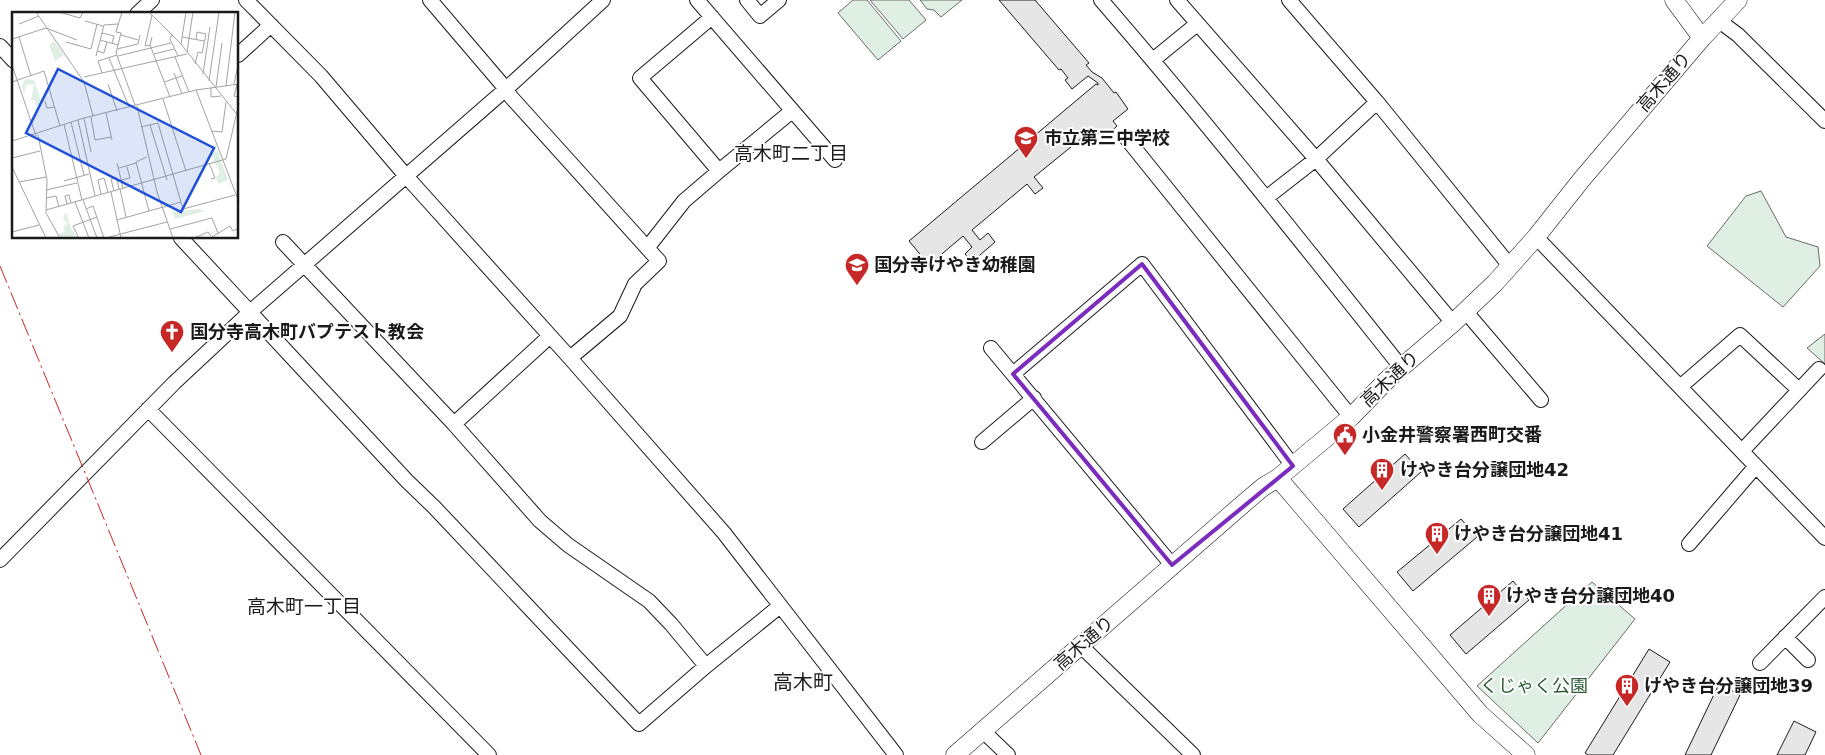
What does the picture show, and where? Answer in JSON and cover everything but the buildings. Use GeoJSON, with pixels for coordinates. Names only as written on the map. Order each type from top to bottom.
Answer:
{"type":"FeatureCollection","features":[{"type":"Feature","properties":{"kind":"street"},"geometry":{"type":"LineString","coordinates":[[140,12],[152,0]]}},
{"type":"Feature","properties":{"kind":"street"},"geometry":{"type":"LineString","coordinates":[[246,0],[320,76],[406,176],[724,533],[896,755]]}},
{"type":"Feature","properties":{"kind":"street"},"geometry":{"type":"LineString","coordinates":[[430,0],[506,89],[511,98],[659,261],[635,284],[620,316],[570,358]]}},
{"type":"Feature","properties":{"kind":"street"},"geometry":{"type":"LineString","coordinates":[[0,560],[174,383],[250,312],[506,89],[603,0]]}},
{"type":"Feature","properties":{"kind":"street"},"geometry":{"type":"LineString","coordinates":[[698,0],[835,160]]}},
{"type":"Feature","properties":{"kind":"street"},"geometry":{"type":"LineString","coordinates":[[747,0],[760,16],[779,0]]}},
{"type":"Feature","properties":{"kind":"street"},"geometry":{"type":"LineString","coordinates":[[1101,0],[1153,60],[1266,198],[1401,367]]}},
{"type":"Feature","properties":{"kind":"street"},"geometry":{"type":"LineString","coordinates":[[1177,0],[1316,159],[1460,317],[1541,400]]}},
{"type":"Feature","properties":{"kind":"street"},"geometry":{"type":"LineString","coordinates":[[1289,0],[1377,102],[1510,266]]}},
{"type":"Feature","properties":{"kind":"street"},"geometry":{"type":"LineString","coordinates":[[1674,0],[1702,38]]}},
{"type":"Feature","properties":{"kind":"street","name":"高木通り"},"geometry":{"type":"LineString","coordinates":[[955,755],[984,732],[1263,487],[1278,478],[1351,417],[1401,367],[1460,317],[1536,237],[1582,179],[1702,38],[1738,0]]}},
{"type":"Feature","properties":{"kind":"street"},"geometry":{"type":"LineString","coordinates":[[712,17],[640,78],[719,171]]}},
{"type":"Feature","properties":{"kind":"street"},"geometry":{"type":"LineString","coordinates":[[1718,20],[1738,35],[1825,121]]}},
{"type":"Feature","properties":{"kind":"street"},"geometry":{"type":"LineString","coordinates":[[1153,60],[1197,24]]}},
{"type":"Feature","properties":{"kind":"street"},"geometry":{"type":"LineString","coordinates":[[239,54],[271,25]]}},
{"type":"Feature","properties":{"kind":"street"},"geometry":{"type":"LineString","coordinates":[[0,46],[12,59]]}},
{"type":"Feature","properties":{"kind":"street"},"geometry":{"type":"LineString","coordinates":[[1266,198],[1316,159],[1377,102]]}},
{"type":"Feature","properties":{"kind":"street"},"geometry":{"type":"LineString","coordinates":[[648,247],[684,201],[792,111]]}},
{"type":"Feature","properties":{"kind":"street"},"geometry":{"type":"LineString","coordinates":[[1127,139],[1351,417]]}},
{"type":"Feature","properties":{"kind":"street"},"geometry":{"type":"LineString","coordinates":[[1536,237],[1825,538]]}},
{"type":"Feature","properties":{"kind":"street"},"geometry":{"type":"LineString","coordinates":[[182,239],[406,481],[441,514],[640,724],[706,666],[780,606]]}},
{"type":"Feature","properties":{"kind":"street"},"geometry":{"type":"LineString","coordinates":[[283,242],[454,424],[540,521],[568,545],[649,601],[706,666]]}},
{"type":"Feature","properties":{"kind":"street"},"geometry":{"type":"LineString","coordinates":[[1013,374],[1142,264],[1293,466]]}},
{"type":"Feature","properties":{"kind":"street"},"geometry":{"type":"LineString","coordinates":[[1680,387],[1740,335],[1799,390]]}},
{"type":"Feature","properties":{"kind":"street"},"geometry":{"type":"LineString","coordinates":[[454,424],[550,336]]}},
{"type":"Feature","properties":{"kind":"street"},"geometry":{"type":"LineString","coordinates":[[991,348],[1172,565]]}},
{"type":"Feature","properties":{"kind":"street"},"geometry":{"type":"LineString","coordinates":[[1742,451],[1819,369]]}},
{"type":"Feature","properties":{"kind":"street"},"geometry":{"type":"LineString","coordinates":[[982,442],[1034,398]]}},
{"type":"Feature","properties":{"kind":"street"},"geometry":{"type":"LineString","coordinates":[[148,409],[489,755]]}},
{"type":"Feature","properties":{"kind":"street"},"geometry":{"type":"LineString","coordinates":[[1689,544],[1756,466]]}},
{"type":"Feature","properties":{"kind":"street"},"geometry":{"type":"LineString","coordinates":[[1278,478],[1480,714],[1526,755]]}},
{"type":"Feature","properties":{"kind":"street"},"geometry":{"type":"LineString","coordinates":[[1760,663],[1825,598]]}},
{"type":"Feature","properties":{"kind":"street"},"geometry":{"type":"LineString","coordinates":[[1785,637],[1808,660]]}},
{"type":"Feature","properties":{"kind":"street"},"geometry":{"type":"LineString","coordinates":[[1081,646],[1193,755]]}},
{"type":"Feature","properties":{"kind":"street"},"geometry":{"type":"LineString","coordinates":[[984,732],[1008,755]]}},
{"type":"Feature","properties":{"kind":"highlighted area"},"geometry":{"type":"Polygon","coordinates":[[[1142,264],[1293,466],[1172,565],[1013,374],[1142,264]]]}},
{"type":"Feature","properties":{"kind":"green space"},"geometry":{"type":"Polygon","coordinates":[[[853,0],[867,0],[901,41],[878,60],[838,13],[853,0]]]}},
{"type":"Feature","properties":{"kind":"green space"},"geometry":{"type":"Polygon","coordinates":[[[870,0],[909,0],[926,20],[903,39],[870,0]]]}},
{"type":"Feature","properties":{"kind":"green space"},"geometry":{"type":"Polygon","coordinates":[[[920,0],[962,0],[941,17],[934,10],[927,9],[920,0]]]}},
{"type":"Feature","properties":{"kind":"green space"},"geometry":{"type":"Polygon","coordinates":[[[1761,191],[1786,237],[1818,247],[1820,266],[1783,307],[1707,246],[1746,196],[1761,191]]]}},
{"type":"Feature","properties":{"kind":"green space"},"geometry":{"type":"Polygon","coordinates":[[[1825,334],[1825,364],[1807,348],[1825,334]]]}},
{"type":"Feature","properties":{"kind":"green space","name":"くじゃく公園"},"geometry":{"type":"Polygon","coordinates":[[[1592,582],[1635,619],[1538,743],[1477,686],[1592,582]]]}},
{"type":"Feature","properties":{"kind":"power"},"geometry":{"type":"LineString","coordinates":[[0,266],[201,755]]}},
{"type":"Feature","properties":{"kind":"place","name":"市立第三中学校"},"geometry":{"type":"Point","coordinates":[1026,159]}},
{"type":"Feature","properties":{"kind":"place","name":"国分寺けやき幼稚園"},"geometry":{"type":"Point","coordinates":[857,286]}},
{"type":"Feature","properties":{"kind":"place","name":"国分寺高木町バプテスト教会"},"geometry":{"type":"Point","coordinates":[172,353]}},
{"type":"Feature","properties":{"kind":"place","name":"小金井警察署西町交番"},"geometry":{"type":"Point","coordinates":[1345,456]}},
{"type":"Feature","properties":{"kind":"place","name":"けやき台分譲団地42"},"geometry":{"type":"Point","coordinates":[1382,491]}},
{"type":"Feature","properties":{"kind":"place","name":"けやき台分譲団地41"},"geometry":{"type":"Point","coordinates":[1437,555]}},
{"type":"Feature","properties":{"kind":"place","name":"けやき台分譲団地40"},"geometry":{"type":"Point","coordinates":[1489,617]}},
{"type":"Feature","properties":{"kind":"place","name":"けやき台分譲団地39"},"geometry":{"type":"Point","coordinates":[1627,707]}},
{"type":"Feature","properties":{"kind":"district","name":"高木町二丁目"},"geometry":{"type":"Point","coordinates":[791,153]}},
{"type":"Feature","properties":{"kind":"district","name":"高木町一丁目"},"geometry":{"type":"Point","coordinates":[304,606]}},
{"type":"Feature","properties":{"kind":"district","name":"高木町"},"geometry":{"type":"Point","coordinates":[803,682]}}]}
